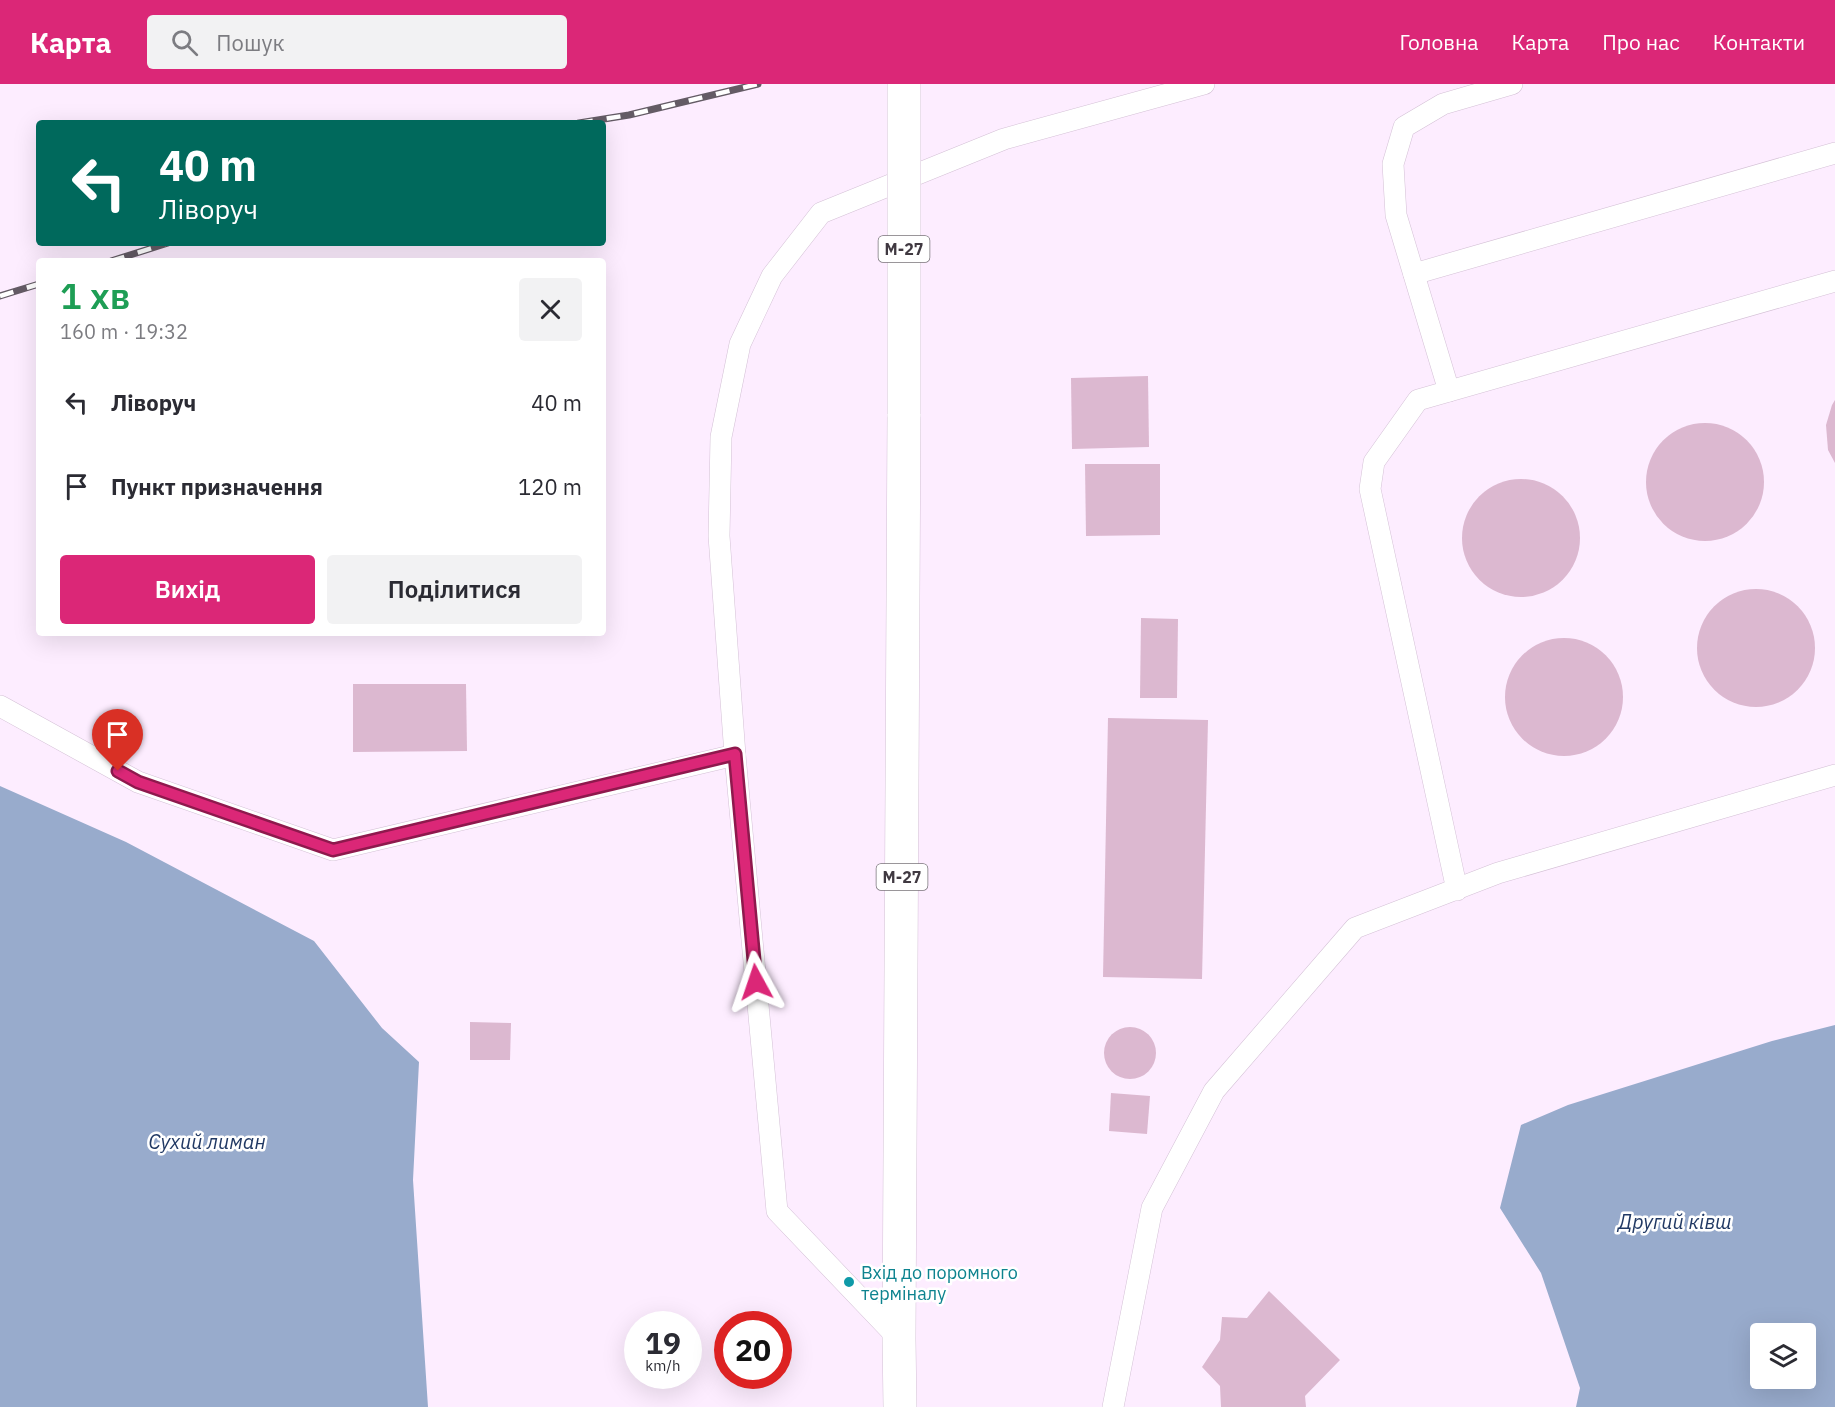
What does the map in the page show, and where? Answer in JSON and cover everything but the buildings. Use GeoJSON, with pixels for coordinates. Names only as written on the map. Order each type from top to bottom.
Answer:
{"type":"FeatureCollection","features":[{"type":"Feature","properties":{"kind":"main road","name":"М-27"},"geometry":{"type":"LineString","coordinates":[[900,1407],[904,84]]}},
{"type":"Feature","properties":{"kind":"lane"},"geometry":{"type":"LineString","coordinates":[[899,1339],[777,1210],[735,754],[719,536],[720,437],[740,344],[772,276],[822,213],[1005,139],[1204,84]]}},
{"type":"Feature","properties":{"kind":"lane"},"geometry":{"type":"LineString","coordinates":[[1449,391],[1396,214],[1393,164],[1404,127],[1443,104],[1512,84]]}},
{"type":"Feature","properties":{"kind":"lane"},"geometry":{"type":"LineString","coordinates":[[1414,274],[1835,153]]}},
{"type":"Feature","properties":{"kind":"lane"},"geometry":{"type":"LineString","coordinates":[[1457,890],[1370,489],[1374,462],[1418,400],[1835,281]]}},
{"type":"Feature","properties":{"kind":"lane"},"geometry":{"type":"LineString","coordinates":[[0,706],[138,782],[333,850],[735,754]]}},
{"type":"Feature","properties":{"kind":"lane"},"geometry":{"type":"LineString","coordinates":[[1113,1407],[1152,1208],[1214,1091],[1355,928],[1498,873],[1835,775]]}},
{"type":"Feature","properties":{"kind":"water","name":"Сухий лиман"},"geometry":{"type":"Polygon","coordinates":[[[0,786],[126,842],[314,941],[382,1028],[419,1062],[413,1180],[428,1407],[0,1407],[0,786]]]}},
{"type":"Feature","properties":{"kind":"water","name":"Другий ківш"},"geometry":{"type":"Polygon","coordinates":[[[1835,1025],[1835,1407],[1576,1407],[1580,1388],[1541,1273],[1500,1208],[1521,1125],[1568,1105],[1772,1041],[1835,1025]]]}},
{"type":"Feature","properties":{"kind":"railway"},"geometry":{"type":"LineString","coordinates":[[598,120],[629,115],[758,84]]}},
{"type":"Feature","properties":{"kind":"railway"},"geometry":{"type":"LineString","coordinates":[[120,258],[158,246]]}},
{"type":"Feature","properties":{"kind":"railway"},"geometry":{"type":"LineString","coordinates":[[0,296],[36,285]]}},
{"type":"Feature","properties":{"kind":"place","name":"Вхід до поромного терміналу"},"geometry":{"type":"Point","coordinates":[849,1282]}},
{"type":"Feature","properties":{"kind":"route"},"geometry":{"type":"LineString","coordinates":[[118,771],[138,782],[333,850],[735,754],[756,982]]}}]}
